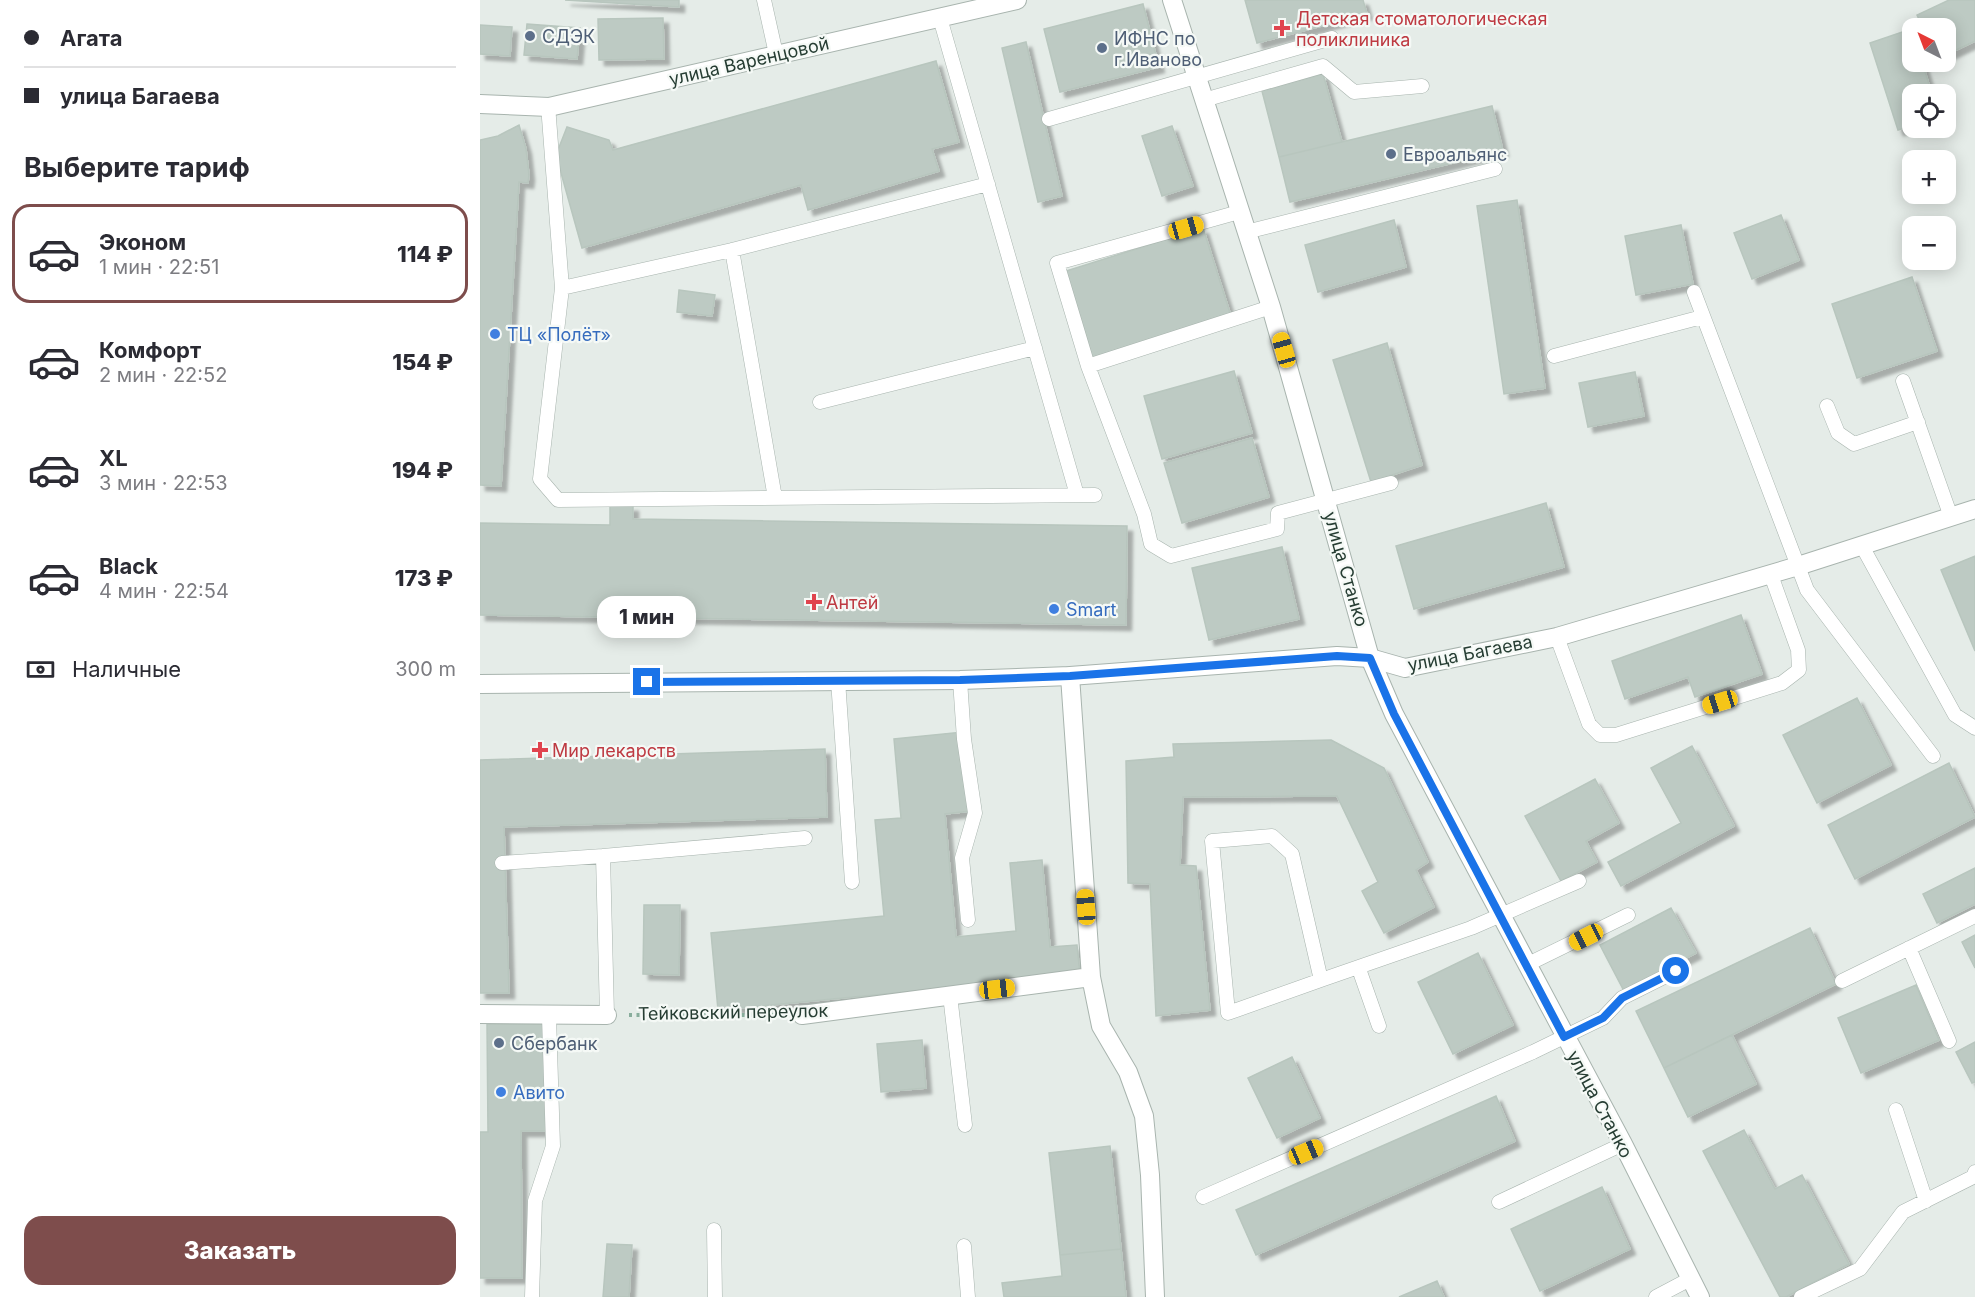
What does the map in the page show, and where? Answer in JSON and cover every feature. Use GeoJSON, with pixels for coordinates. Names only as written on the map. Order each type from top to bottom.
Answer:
{"type":"FeatureCollection","features":[{"type":"Feature","properties":{"kind":"street","name":"улица Варенцовой"},"geometry":{"type":"LineString","coordinates":[[480,104],[548,105],[1017,0]]}},
{"type":"Feature","properties":{"kind":"street","name":"улица Станко"},"geometry":{"type":"LineString","coordinates":[[1172,0],[1271,307],[1370,658],[1394,714],[1623,1144],[1700,1297]]}},
{"type":"Feature","properties":{"kind":"street","name":"улица Багаева"},"geometry":{"type":"LineString","coordinates":[[480,684],[960,680],[1070,676],[1337,656],[1370,658],[1405,668],[1557,637],[1771,575],[1975,509]]}},
{"type":"Feature","properties":{"kind":"street"},"geometry":{"type":"LineString","coordinates":[[1070,676],[1091,977],[1101,1026],[1128,1072],[1144,1116],[1150,1175],[1155,1297]]}},
{"type":"Feature","properties":{"kind":"street","name":"Тейковский переулок"},"geometry":{"type":"LineString","coordinates":[[802,1015],[1091,977]]}},
{"type":"Feature","properties":{"kind":"street"},"geometry":{"type":"LineString","coordinates":[[480,1014],[607,1015]]}},
{"type":"Feature","properties":{"kind":"lane"},"geometry":{"type":"LineString","coordinates":[[764,0],[776,54]]}},
{"type":"Feature","properties":{"kind":"lane"},"geometry":{"type":"LineString","coordinates":[[940,18],[1077,495]]}},
{"type":"Feature","properties":{"kind":"lane"},"geometry":{"type":"LineString","coordinates":[[1049,119],[1332,38]]}},
{"type":"Feature","properties":{"kind":"lane"},"geometry":{"type":"LineString","coordinates":[[1204,100],[1323,66],[1354,92],[1422,86]]}},
{"type":"Feature","properties":{"kind":"lane"},"geometry":{"type":"LineString","coordinates":[[548,105],[562,288],[540,479],[558,500],[1095,495]]}},
{"type":"Feature","properties":{"kind":"lane"},"geometry":{"type":"LineString","coordinates":[[1246,232],[1495,169]]}},
{"type":"Feature","properties":{"kind":"lane"},"geometry":{"type":"LineString","coordinates":[[562,288],[732,250],[988,184]]}},
{"type":"Feature","properties":{"kind":"lane"},"geometry":{"type":"LineString","coordinates":[[1239,212],[1057,263],[1088,366],[1144,514],[1151,544],[1171,556],[1277,529],[1278,513],[1391,483]]}},
{"type":"Feature","properties":{"kind":"lane"},"geometry":{"type":"LineString","coordinates":[[732,250],[775,498]]}},
{"type":"Feature","properties":{"kind":"lane"},"geometry":{"type":"LineString","coordinates":[[1695,292],[1702,317],[1807,590],[1933,756]]}},
{"type":"Feature","properties":{"kind":"lane"},"geometry":{"type":"LineString","coordinates":[[1088,366],[1271,307]]}},
{"type":"Feature","properties":{"kind":"lane"},"geometry":{"type":"LineString","coordinates":[[1554,356],[1702,317]]}},
{"type":"Feature","properties":{"kind":"lane"},"geometry":{"type":"LineString","coordinates":[[820,402],[1035,348]]}},
{"type":"Feature","properties":{"kind":"lane"},"geometry":{"type":"LineString","coordinates":[[1903,381],[1951,517]]}},
{"type":"Feature","properties":{"kind":"lane"},"geometry":{"type":"LineString","coordinates":[[1827,406],[1838,433],[1854,444],[1918,422]]}},
{"type":"Feature","properties":{"kind":"lane"},"geometry":{"type":"LineString","coordinates":[[1862,546],[1955,714],[1975,728]]}},
{"type":"Feature","properties":{"kind":"lane"},"geometry":{"type":"LineString","coordinates":[[1557,637],[1589,724],[1600,735],[1616,735],[1782,682],[1799,670],[1798,650],[1771,575]]}},
{"type":"Feature","properties":{"kind":"lane"},"geometry":{"type":"LineString","coordinates":[[838,680],[852,882]]}},
{"type":"Feature","properties":{"kind":"lane"},"geometry":{"type":"LineString","coordinates":[[960,680],[964,739],[975,813],[962,858],[968,920]]}},
{"type":"Feature","properties":{"kind":"lane"},"geometry":{"type":"LineString","coordinates":[[1322,980],[1292,854],[1272,836],[1212,841],[1228,1013],[1471,928],[1578,881]]}},
{"type":"Feature","properties":{"kind":"lane"},"geometry":{"type":"LineString","coordinates":[[502,863],[805,838]]}},
{"type":"Feature","properties":{"kind":"lane"},"geometry":{"type":"LineString","coordinates":[[603,856],[607,1015]]}},
{"type":"Feature","properties":{"kind":"lane"},"geometry":{"type":"LineString","coordinates":[[1526,965],[1628,915]]}},
{"type":"Feature","properties":{"kind":"lane"},"geometry":{"type":"LineString","coordinates":[[1842,981],[1975,916]]}},
{"type":"Feature","properties":{"kind":"lane"},"geometry":{"type":"LineString","coordinates":[[1909,948],[1949,1041]]}},
{"type":"Feature","properties":{"kind":"lane"},"geometry":{"type":"LineString","coordinates":[[1359,969],[1379,1026]]}},
{"type":"Feature","properties":{"kind":"lane"},"geometry":{"type":"LineString","coordinates":[[1203,1197],[1564,1037],[1603,1018],[1622,998],[1676,971]]}},
{"type":"Feature","properties":{"kind":"lane"},"geometry":{"type":"LineString","coordinates":[[950,995],[965,1125]]}},
{"type":"Feature","properties":{"kind":"lane"},"geometry":{"type":"LineString","coordinates":[[532,1297],[535,1201],[552,1146],[549,1016]]}},
{"type":"Feature","properties":{"kind":"lane"},"geometry":{"type":"LineString","coordinates":[[1896,1110],[1926,1201]]}},
{"type":"Feature","properties":{"kind":"lane"},"geometry":{"type":"LineString","coordinates":[[1499,1202],[1623,1144]]}},
{"type":"Feature","properties":{"kind":"lane"},"geometry":{"type":"LineString","coordinates":[[1801,1297],[1860,1269],[1903,1212],[1973,1177],[1975,1172]]}},
{"type":"Feature","properties":{"kind":"lane"},"geometry":{"type":"LineString","coordinates":[[714,1230],[715,1297]]}},
{"type":"Feature","properties":{"kind":"lane"},"geometry":{"type":"LineString","coordinates":[[964,1246],[968,1297]]}},
{"type":"Feature","properties":{"kind":"lane"},"geometry":{"type":"LineString","coordinates":[[1656,1297],[1690,1279]]}},
{"type":"Feature","properties":{"kind":"path","name":"Тейковский переулок"},"geometry":{"type":"LineString","coordinates":[[607,1015],[802,1015]]}},
{"type":"Feature","properties":{"kind":"building"},"geometry":{"type":"Polygon","coordinates":[[[565,0],[679,0],[679,7],[565,0]]]}},
{"type":"Feature","properties":{"kind":"building","name":"Детская стоматологическая поликлиника"},"geometry":{"type":"Polygon","coordinates":[[[1245,0],[1363,0],[1367,14],[1257,43],[1245,0]]]}},
{"type":"Feature","properties":{"kind":"building"},"geometry":{"type":"Polygon","coordinates":[[[1949,0],[1975,0],[1975,41],[1956,50],[1956,18],[1918,18],[1917,15],[1949,0]]]}},
{"type":"Feature","properties":{"kind":"building","name":"ИФНС по г.Иваново"},"geometry":{"type":"Polygon","coordinates":[[[1143,4],[1159,67],[1060,92],[1044,29],[1143,4]]]}},
{"type":"Feature","properties":{"kind":"building"},"geometry":{"type":"Polygon","coordinates":[[[663,18],[664,59],[599,60],[598,19],[663,18]]]}},
{"type":"Feature","properties":{"kind":"building"},"geometry":{"type":"Polygon","coordinates":[[[527,24],[580,28],[577,59],[524,55],[527,24]]]}},
{"type":"Feature","properties":{"kind":"building"},"geometry":{"type":"Polygon","coordinates":[[[480,25],[512,27],[510,56],[480,54],[480,25]]]}},
{"type":"Feature","properties":{"kind":"building"},"geometry":{"type":"Polygon","coordinates":[[[1902,32],[1902,72],[1925,72],[1929,84],[1902,84],[1902,129],[1898,130],[1870,43],[1902,32]]]}},
{"type":"Feature","properties":{"kind":"building"},"geometry":{"type":"Polygon","coordinates":[[[1026,42],[1062,196],[1038,202],[1002,48],[1026,42]]]}},
{"type":"Feature","properties":{"kind":"building"},"geometry":{"type":"Polygon","coordinates":[[[936,61],[959,142],[932,149],[939,171],[808,210],[801,185],[582,248],[556,155],[567,127],[609,140],[613,150],[936,61]]]}},
{"type":"Feature","properties":{"kind":"building"},"geometry":{"type":"Polygon","coordinates":[[[1323,74],[1342,142],[1279,157],[1262,91],[1323,74]]]}},
{"type":"Feature","properties":{"kind":"building","name":"Евроальянс"},"geometry":{"type":"Polygon","coordinates":[[[1492,106],[1503,151],[1290,202],[1279,157],[1492,106]]]}},
{"type":"Feature","properties":{"kind":"building","name":"ТЦ «Полёт»"},"geometry":{"type":"Polygon","coordinates":[[[519,125],[526,149],[529,175],[528,183],[519,182],[501,486],[480,485],[480,140],[498,136],[519,125]]]}},
{"type":"Feature","properties":{"kind":"building"},"geometry":{"type":"Polygon","coordinates":[[[1172,126],[1193,186],[1162,196],[1142,136],[1172,126]]]}},
{"type":"Feature","properties":{"kind":"building"},"geometry":{"type":"Polygon","coordinates":[[[1517,200],[1545,388],[1504,394],[1477,206],[1517,200]]]}},
{"type":"Feature","properties":{"kind":"building"},"geometry":{"type":"Polygon","coordinates":[[[1781,215],[1799,260],[1752,279],[1734,233],[1781,215]]]}},
{"type":"Feature","properties":{"kind":"building"},"geometry":{"type":"Polygon","coordinates":[[[1394,220],[1406,267],[1318,292],[1305,245],[1394,220]]]}},
{"type":"Feature","properties":{"kind":"building"},"geometry":{"type":"Polygon","coordinates":[[[1681,225],[1693,284],[1636,295],[1625,236],[1681,225]]]}},
{"type":"Feature","properties":{"kind":"building"},"geometry":{"type":"Polygon","coordinates":[[[1203,228],[1231,316],[1090,360],[1063,272],[1203,228]]]}},
{"type":"Feature","properties":{"kind":"building"},"geometry":{"type":"Polygon","coordinates":[[[1912,277],[1937,351],[1857,378],[1832,304],[1912,277]]]}},
{"type":"Feature","properties":{"kind":"building"},"geometry":{"type":"Polygon","coordinates":[[[679,290],[715,295],[712,316],[677,312],[679,290]]]}},
{"type":"Feature","properties":{"kind":"building"},"geometry":{"type":"Polygon","coordinates":[[[1387,343],[1422,465],[1371,482],[1333,360],[1387,343]]]}},
{"type":"Feature","properties":{"kind":"building"},"geometry":{"type":"Polygon","coordinates":[[[1234,371],[1252,433],[1162,459],[1144,396],[1234,371]]]}},
{"type":"Feature","properties":{"kind":"building"},"geometry":{"type":"Polygon","coordinates":[[[1635,372],[1644,416],[1588,427],[1579,383],[1635,372]]]}},
{"type":"Feature","properties":{"kind":"building"},"geometry":{"type":"Polygon","coordinates":[[[1252,438],[1269,497],[1182,523],[1164,463],[1252,438]]]}},
{"type":"Feature","properties":{"kind":"building"},"geometry":{"type":"Polygon","coordinates":[[[1546,503],[1564,567],[1414,609],[1396,546],[1546,503]]]}},
{"type":"Feature","properties":{"kind":"building"},"geometry":{"type":"Polygon","coordinates":[[[610,506],[633,506],[633,519],[1127,526],[1126,625],[480,615],[480,523],[610,525],[610,506]]]}},
{"type":"Feature","properties":{"kind":"building"},"geometry":{"type":"Polygon","coordinates":[[[1282,547],[1299,619],[1209,640],[1192,568],[1282,547]]]}},
{"type":"Feature","properties":{"kind":"building"},"geometry":{"type":"Polygon","coordinates":[[[1975,556],[1975,651],[1941,570],[1975,556]]]}},
{"type":"Feature","properties":{"kind":"building"},"geometry":{"type":"Polygon","coordinates":[[[1741,615],[1762,674],[1695,697],[1688,677],[1625,699],[1612,661],[1741,615]]]}},
{"type":"Feature","properties":{"kind":"building"},"geometry":{"type":"Polygon","coordinates":[[[1857,698],[1891,765],[1817,803],[1783,735],[1857,698]]]}},
{"type":"Feature","properties":{"kind":"building"},"geometry":{"type":"Polygon","coordinates":[[[963,732],[971,811],[945,814],[956,937],[1016,931],[1010,863],[1042,860],[1050,947],[1077,945],[1080,975],[718,1010],[711,933],[884,916],[875,820],[901,818],[894,739],[963,732]]]}},
{"type":"Feature","properties":{"kind":"building"},"geometry":{"type":"Polygon","coordinates":[[[1331,740],[1384,768],[1428,862],[1416,870],[1434,907],[1384,933],[1362,891],[1378,882],[1337,796],[1183,797],[1180,865],[1196,866],[1210,1010],[1156,1016],[1150,884],[1128,883],[1126,761],[1174,757],[1173,744],[1331,740]]]}},
{"type":"Feature","properties":{"kind":"building"},"geometry":{"type":"Polygon","coordinates":[[[1692,746],[1734,826],[1621,886],[1608,862],[1681,823],[1651,768],[1692,746]]]}},
{"type":"Feature","properties":{"kind":"building"},"geometry":{"type":"Polygon","coordinates":[[[825,749],[827,817],[504,827],[509,993],[480,993],[480,760],[825,749]]]}},
{"type":"Feature","properties":{"kind":"building"},"geometry":{"type":"Polygon","coordinates":[[[1949,763],[1975,817],[1855,879],[1828,825],[1949,763]]]}},
{"type":"Feature","properties":{"kind":"building"},"geometry":{"type":"Polygon","coordinates":[[[1595,779],[1619,823],[1586,841],[1597,862],[1561,881],[1525,816],[1595,779]]]}},
{"type":"Feature","properties":{"kind":"building"},"geometry":{"type":"Polygon","coordinates":[[[1975,868],[1975,904],[1937,923],[1923,894],[1975,868]]]}},
{"type":"Feature","properties":{"kind":"building"},"geometry":{"type":"Polygon","coordinates":[[[644,905],[680,905],[679,975],[643,974],[644,905]]]}},
{"type":"Feature","properties":{"kind":"building"},"geometry":{"type":"Polygon","coordinates":[[[1671,908],[1696,953],[1624,991],[1600,945],[1671,908]]]}},
{"type":"Feature","properties":{"kind":"building"},"geometry":{"type":"Polygon","coordinates":[[[1810,928],[1836,984],[1664,1068],[1636,1011],[1810,928]]]}},
{"type":"Feature","properties":{"kind":"building"},"geometry":{"type":"Polygon","coordinates":[[[1975,935],[1975,968],[1962,942],[1975,935]]]}},
{"type":"Feature","properties":{"kind":"building"},"geometry":{"type":"Polygon","coordinates":[[[1478,953],[1513,1025],[1453,1054],[1418,982],[1478,953]]]}},
{"type":"Feature","properties":{"kind":"building"},"geometry":{"type":"Polygon","coordinates":[[[1916,985],[1939,1040],[1861,1073],[1838,1018],[1916,985]]]}},
{"type":"Feature","properties":{"kind":"building"},"geometry":{"type":"Polygon","coordinates":[[[487,1024],[548,1024],[549,1131],[521,1131],[522,1278],[480,1278],[480,1132],[488,1132],[487,1024]]]}},
{"type":"Feature","properties":{"kind":"building"},"geometry":{"type":"Polygon","coordinates":[[[1732,1035],[1756,1084],[1688,1117],[1664,1068],[1732,1035]]]}},
{"type":"Feature","properties":{"kind":"building"},"geometry":{"type":"Polygon","coordinates":[[[922,1040],[926,1088],[881,1092],[877,1044],[922,1040]]]}},
{"type":"Feature","properties":{"kind":"building"},"geometry":{"type":"Polygon","coordinates":[[[1975,1042],[1975,1082],[1972,1083],[1956,1052],[1975,1042]]]}},
{"type":"Feature","properties":{"kind":"building"},"geometry":{"type":"Polygon","coordinates":[[[1292,1057],[1320,1118],[1277,1138],[1248,1078],[1292,1057]]]}},
{"type":"Feature","properties":{"kind":"building"},"geometry":{"type":"Polygon","coordinates":[[[1496,1096],[1515,1141],[1256,1255],[1236,1210],[1496,1096]]]}},
{"type":"Feature","properties":{"kind":"building"},"geometry":{"type":"Polygon","coordinates":[[[1744,1130],[1775,1189],[1802,1175],[1849,1264],[1786,1297],[1780,1297],[1703,1151],[1744,1130]]]}},
{"type":"Feature","properties":{"kind":"building"},"geometry":{"type":"Polygon","coordinates":[[[1110,1146],[1121,1249],[1060,1255],[1049,1153],[1110,1146]]]}},
{"type":"Feature","properties":{"kind":"building"},"geometry":{"type":"Polygon","coordinates":[[[1602,1187],[1630,1249],[1540,1291],[1511,1229],[1602,1187]]]}},
{"type":"Feature","properties":{"kind":"building"},"geometry":{"type":"Polygon","coordinates":[[[607,1244],[632,1245],[629,1297],[603,1297],[607,1244]]]}},
{"type":"Feature","properties":{"kind":"building"},"geometry":{"type":"Polygon","coordinates":[[[1121,1249],[1126,1297],[1004,1297],[1002,1283],[1062,1276],[1060,1255],[1121,1249]]]}},
{"type":"Feature","properties":{"kind":"building"},"geometry":{"type":"Polygon","coordinates":[[[1437,1281],[1444,1297],[1399,1297],[1437,1281]]]}},
{"type":"Feature","properties":{"kind":"place","name":"Детская стоматологическая поликлиника"},"geometry":{"type":"Point","coordinates":[1282,28]}},
{"type":"Feature","properties":{"kind":"place","name":"СДЭК"},"geometry":{"type":"Point","coordinates":[530,36]}},
{"type":"Feature","properties":{"kind":"place","name":"ИФНС по г.Иваново"},"geometry":{"type":"Point","coordinates":[1102,48]}},
{"type":"Feature","properties":{"kind":"place","name":"Евроальянс"},"geometry":{"type":"Point","coordinates":[1391,154]}},
{"type":"Feature","properties":{"kind":"place","name":"ТЦ «Полёт»"},"geometry":{"type":"Point","coordinates":[495,334]}},
{"type":"Feature","properties":{"kind":"place","name":"Антей"},"geometry":{"type":"Point","coordinates":[814,602]}},
{"type":"Feature","properties":{"kind":"place","name":"Smart"},"geometry":{"type":"Point","coordinates":[1054,609]}},
{"type":"Feature","properties":{"kind":"place","name":"Мир лекарств"},"geometry":{"type":"Point","coordinates":[540,750]}},
{"type":"Feature","properties":{"kind":"place","name":"Сбербанк"},"geometry":{"type":"Point","coordinates":[499,1043]}},
{"type":"Feature","properties":{"kind":"place","name":"Авито"},"geometry":{"type":"Point","coordinates":[501,1092]}},
{"type":"Feature","properties":{"kind":"route"},"geometry":{"type":"LineString","coordinates":[[647,682],[960,680],[1070,676],[1337,656],[1370,658],[1394,714],[1564,1037],[1603,1018],[1622,998],[1676,971]]}}]}
